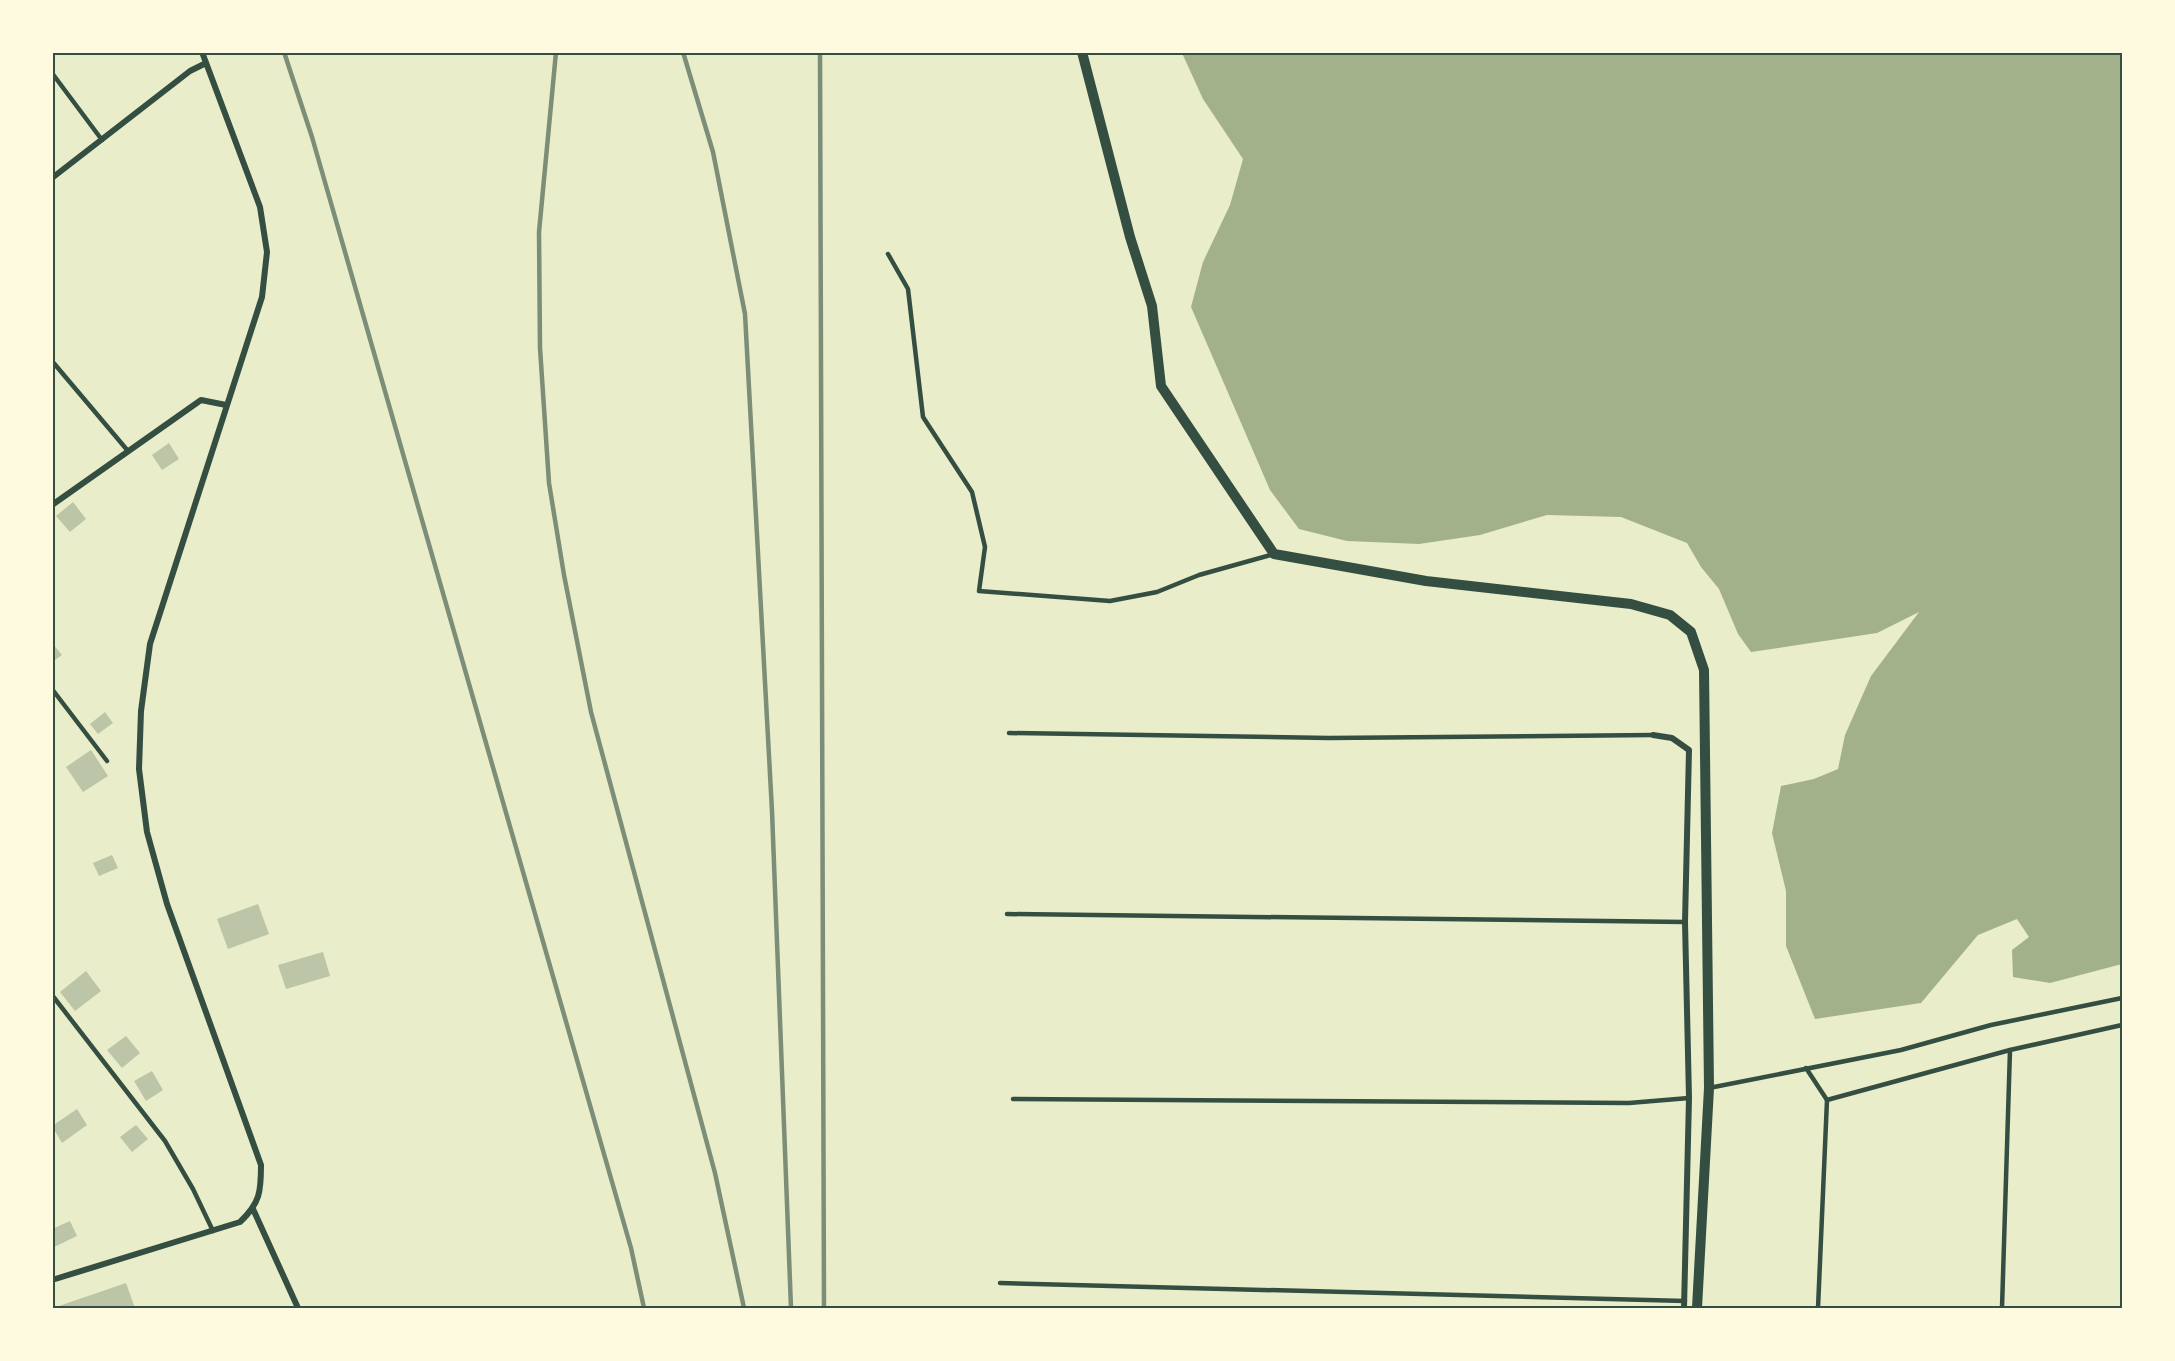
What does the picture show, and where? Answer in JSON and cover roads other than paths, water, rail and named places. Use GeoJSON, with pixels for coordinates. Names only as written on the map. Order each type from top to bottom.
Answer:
{"type":"FeatureCollection","features":[{"type":"Feature","properties":{"kind":"street"},"geometry":{"type":"LineString","coordinates":[[52,1280],[240,1222],[253,1209],[261,1190],[261,1165],[167,904],[147,832],[140,769],[141,711],[150,644],[262,297],[267,252],[260,207],[202,52]]}},
{"type":"Feature","properties":{"kind":"street"},"geometry":{"type":"LineString","coordinates":[[1082,52],[1130,237],[1152,306],[1161,386],[1274,554],[1426,581],[1631,604],[1670,615],[1691,632],[1704,670],[1709,1088],[1697,1308]]}},
{"type":"Feature","properties":{"kind":"street"},"geometry":{"type":"LineString","coordinates":[[52,178],[190,71],[206,63]]}},
{"type":"Feature","properties":{"kind":"street"},"geometry":{"type":"LineString","coordinates":[[52,505],[201,400],[226,405]]}},
{"type":"Feature","properties":{"kind":"street"},"geometry":{"type":"LineString","coordinates":[[1653,735],[1672,738],[1689,750],[1684,922],[1689,1098],[1684,1305]]}},
{"type":"Feature","properties":{"kind":"street"},"geometry":{"type":"LineString","coordinates":[[253,1209],[298,1308]]}},
{"type":"Feature","properties":{"kind":"lane"},"geometry":{"type":"LineString","coordinates":[[52,73],[102,140]]}},
{"type":"Feature","properties":{"kind":"lane"},"geometry":{"type":"LineString","coordinates":[[888,254],[908,289],[923,417],[972,492],[985,547],[979,591],[1110,601],[1157,592],[1199,576],[1274,554]]}},
{"type":"Feature","properties":{"kind":"lane"},"geometry":{"type":"LineString","coordinates":[[52,361],[128,451]]}},
{"type":"Feature","properties":{"kind":"lane"},"geometry":{"type":"LineString","coordinates":[[52,689],[107,761]]}},
{"type":"Feature","properties":{"kind":"lane"},"geometry":{"type":"LineString","coordinates":[[1009,733],[1329,738],[1653,735]]}},
{"type":"Feature","properties":{"kind":"lane"},"geometry":{"type":"LineString","coordinates":[[1007,914],[1684,922]]}},
{"type":"Feature","properties":{"kind":"lane"},"geometry":{"type":"LineString","coordinates":[[52,994],[165,1141],[193,1189],[213,1231]]}},
{"type":"Feature","properties":{"kind":"lane"},"geometry":{"type":"LineString","coordinates":[[1709,1088],[1901,1050],[1991,1025],[2122,998]]}},
{"type":"Feature","properties":{"kind":"lane"},"geometry":{"type":"LineString","coordinates":[[1827,1100],[2010,1050],[2122,1025]]}},
{"type":"Feature","properties":{"kind":"lane"},"geometry":{"type":"LineString","coordinates":[[2002,1308],[2010,1050]]}},
{"type":"Feature","properties":{"kind":"lane"},"geometry":{"type":"LineString","coordinates":[[1806,1068],[1827,1100],[1818,1308]]}},
{"type":"Feature","properties":{"kind":"lane"},"geometry":{"type":"LineString","coordinates":[[1013,1099],[1629,1103],[1689,1098]]}},
{"type":"Feature","properties":{"kind":"lane"},"geometry":{"type":"LineString","coordinates":[[1000,1282],[1684,1305]]}},
{"type":"Feature","properties":{"kind":"railway"},"geometry":{"type":"LineString","coordinates":[[284,52],[312,137],[631,1248],[644,1308]]}},
{"type":"Feature","properties":{"kind":"railway"},"geometry":{"type":"LineString","coordinates":[[556,52],[539,232],[540,348],[549,483],[564,575],[591,712],[715,1173],[744,1308]]}},
{"type":"Feature","properties":{"kind":"railway"},"geometry":{"type":"LineString","coordinates":[[683,52],[713,152],[745,314],[772,811],[791,1308]]}},
{"type":"Feature","properties":{"kind":"railway"},"geometry":{"type":"LineString","coordinates":[[820,52],[824,1308]]}}]}
